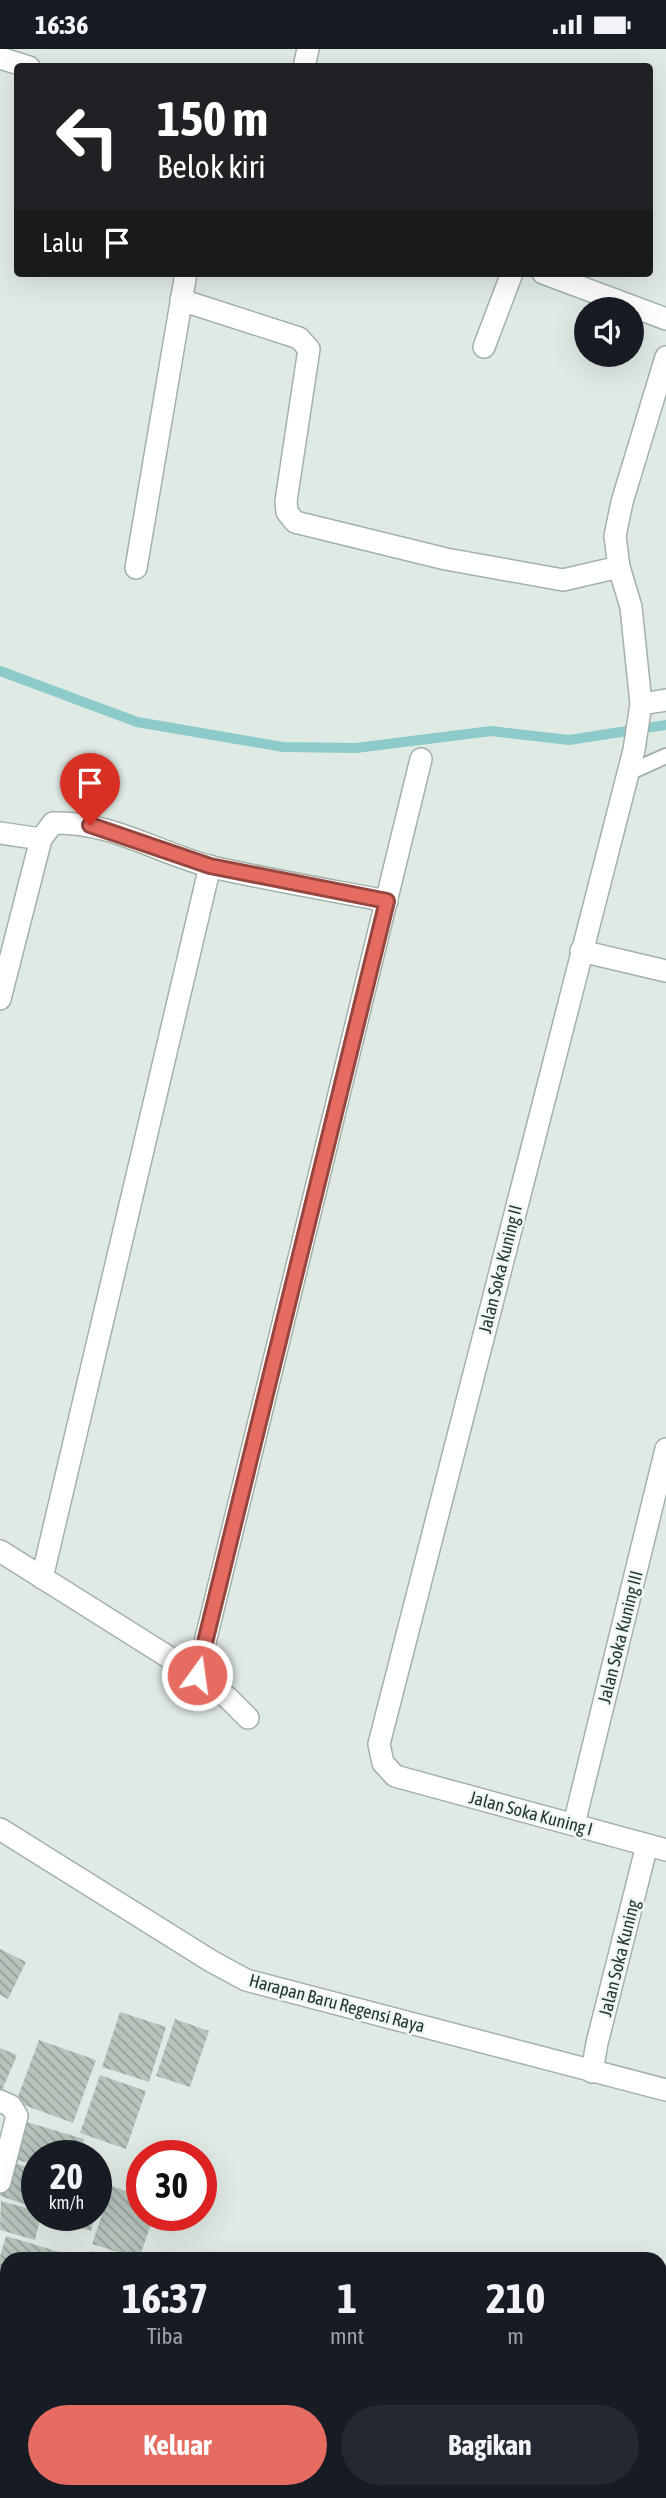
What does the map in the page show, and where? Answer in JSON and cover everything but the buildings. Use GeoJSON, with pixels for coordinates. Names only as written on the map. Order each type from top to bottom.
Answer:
{"type":"FeatureCollection","features":[{"type":"Feature","properties":{"kind":"street"},"geometry":{"type":"LineString","coordinates":[[135,568],[185,277]]}},
{"type":"Feature","properties":{"kind":"street"},"geometry":{"type":"LineString","coordinates":[[484,347],[510,277]]}},
{"type":"Feature","properties":{"kind":"street"},"geometry":{"type":"LineString","coordinates":[[554,277],[666,319]]}},
{"type":"Feature","properties":{"kind":"street"},"geometry":{"type":"LineString","coordinates":[[181,300],[299,338],[309,349],[286,501],[288,512],[295,522],[446,559],[563,580],[619,567]]}},
{"type":"Feature","properties":{"kind":"street","name":"Jalan Soka Kuning II"},"geometry":{"type":"LineString","coordinates":[[395,1776],[383,1763],[379,1744],[640,711],[631,607],[619,567],[615,536],[622,502],[666,357]]}},
{"type":"Feature","properties":{"kind":"street"},"geometry":{"type":"LineString","coordinates":[[640,711],[666,700]]}},
{"type":"Feature","properties":{"kind":"street"},"geometry":{"type":"LineString","coordinates":[[197,1675],[421,759]]}},
{"type":"Feature","properties":{"kind":"street"},"geometry":{"type":"LineString","coordinates":[[0,999],[41,839],[53,823],[76,822],[104,828],[210,866],[387,901]]}},
{"type":"Feature","properties":{"kind":"street"},"geometry":{"type":"LineString","coordinates":[[0,834],[41,839]]}},
{"type":"Feature","properties":{"kind":"street"},"geometry":{"type":"LineString","coordinates":[[42,1578],[210,866]]}},
{"type":"Feature","properties":{"kind":"street"},"geometry":{"type":"LineString","coordinates":[[581,951],[666,971]]}},
{"type":"Feature","properties":{"kind":"street","name":"Jalan Soka Kuning III"},"geometry":{"type":"LineString","coordinates":[[574,1824],[666,1449]]}},
{"type":"Feature","properties":{"kind":"street"},"geometry":{"type":"LineString","coordinates":[[0,1551],[197,1675],[248,1718]]}},
{"type":"Feature","properties":{"kind":"street","name":"Jalan Soka Kuning I"},"geometry":{"type":"LineString","coordinates":[[395,1776],[657,1847]]}},
{"type":"Feature","properties":{"kind":"street","name":"Harapan Baru Regensi Raya"},"geometry":{"type":"LineString","coordinates":[[0,1829],[211,1961],[246,1979],[666,2090]]}},
{"type":"Feature","properties":{"kind":"street","name":"Jalan Soka Kuning"},"geometry":{"type":"LineString","coordinates":[[592,2072],[597,2043],[657,1847]]}},
{"type":"Feature","properties":{"kind":"street"},"geometry":{"type":"LineString","coordinates":[[0,2101],[11,2106],[17,2116],[0,2182]]}},
{"type":"Feature","properties":{"kind":"lane"},"geometry":{"type":"LineString","coordinates":[[630,758],[666,756]]}},
{"type":"Feature","properties":{"kind":"waterway"},"geometry":{"type":"LineString","coordinates":[[0,671],[137,722],[283,747],[356,748],[491,731],[569,740],[666,725]]}},
{"type":"Feature","properties":{"kind":"route"},"geometry":{"type":"LineString","coordinates":[[90,825],[210,866],[387,901],[197,1675]]}}]}
